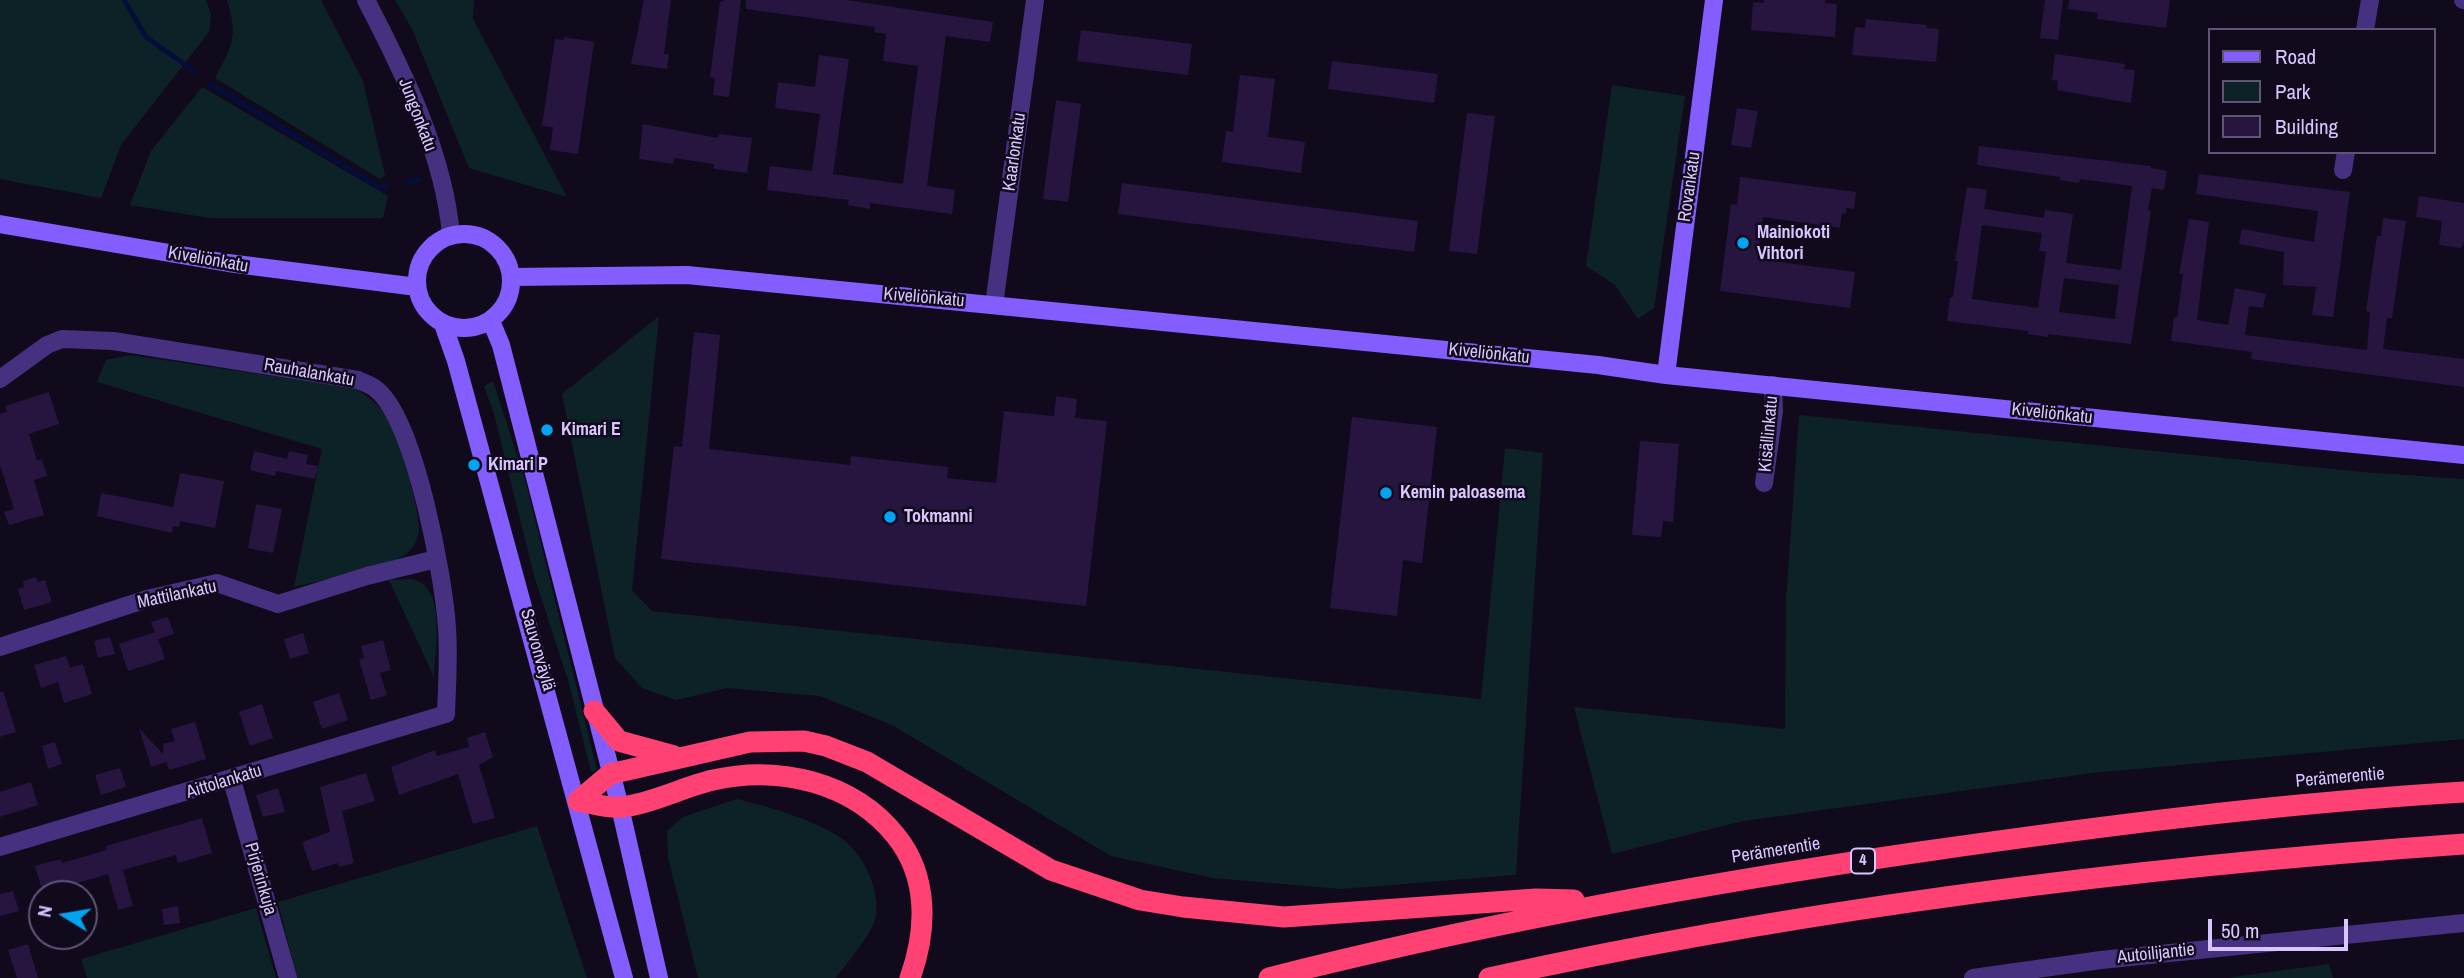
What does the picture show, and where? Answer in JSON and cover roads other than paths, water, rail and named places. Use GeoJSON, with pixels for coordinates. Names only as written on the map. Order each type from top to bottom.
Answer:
{"type":"FeatureCollection","features":[{"type":"Feature","properties":{"kind":"highway"},"geometry":{"type":"LineString","coordinates":[[594,711],[619,741],[680,757]]}},
{"type":"Feature","properties":{"kind":"highway"},"geometry":{"type":"LineString","coordinates":[[579,801],[610,774],[766,740],[826,746],[867,762],[1051,870],[1110,892],[1161,904],[1284,917],[1536,899],[1614,901]]}},
{"type":"Feature","properties":{"kind":"highway"},"geometry":{"type":"LineString","coordinates":[[579,801],[620,807],[738,775],[804,779],[853,797],[873,811],[906,849],[916,875],[922,899],[922,927],[918,955],[910,978]]}},
{"type":"Feature","properties":{"kind":"highway","name":"Perämerentie"},"geometry":{"type":"LineString","coordinates":[[1269,978],[1614,901],[2038,835],[2243,810],[2464,792]]}},
{"type":"Feature","properties":{"kind":"highway"},"geometry":{"type":"LineString","coordinates":[[1489,978],[1660,942],[1963,895],[2154,870],[2464,844]]}},
{"type":"Feature","properties":{"kind":"main road","name":"Rovankatu"},"geometry":{"type":"LineString","coordinates":[[1666,375],[1714,0]]}},
{"type":"Feature","properties":{"kind":"main road","name":"Kiveliönkatu"},"geometry":{"type":"LineString","coordinates":[[0,223],[307,275],[417,286]]}},
{"type":"Feature","properties":{"kind":"main road"},"geometry":{"type":"LineString","coordinates":[[465,233],[491,241],[509,263],[512,277],[507,302],[491,321],[475,328],[443,324],[423,305],[417,286],[422,259],[434,244],[451,235],[465,233]]}},
{"type":"Feature","properties":{"kind":"main road","name":"Kiveliönkatu"},"geometry":{"type":"LineString","coordinates":[[512,277],[687,275],[1598,365],[1666,375],[2464,455]]}},
{"type":"Feature","properties":{"kind":"main road"},"geometry":{"type":"LineString","coordinates":[[491,321],[501,345],[620,807],[659,978]]}},
{"type":"Feature","properties":{"kind":"main road","name":"Sauvonväylä"},"geometry":{"type":"LineString","coordinates":[[443,324],[579,801],[624,978]]}},
{"type":"Feature","properties":{"kind":"street","name":"Jungonkatu"},"geometry":{"type":"LineString","coordinates":[[366,0],[409,91],[439,172],[451,235]]}},
{"type":"Feature","properties":{"kind":"street","name":"Kaarlonkatu"},"geometry":{"type":"LineString","coordinates":[[994,305],[1035,0]]}},
{"type":"Feature","properties":{"kind":"street"},"geometry":{"type":"LineString","coordinates":[[2365,28],[2370,0]]}},
{"type":"Feature","properties":{"kind":"street","name":"Rauhalankatu"},"geometry":{"type":"LineString","coordinates":[[0,379],[47,345],[62,339],[113,341],[358,380],[377,389],[392,408],[404,432],[426,508],[447,626],[446,714]]}},
{"type":"Feature","properties":{"kind":"street","name":"Kisällinkatu"},"geometry":{"type":"LineString","coordinates":[[1764,483],[1774,411],[1773,385]]}},
{"type":"Feature","properties":{"kind":"street","name":"Mattilankatu"},"geometry":{"type":"LineString","coordinates":[[0,647],[150,598],[217,583],[278,604],[367,576],[436,559]]}},
{"type":"Feature","properties":{"kind":"street","name":"Aittolankatu"},"geometry":{"type":"LineString","coordinates":[[0,848],[446,714]]}},
{"type":"Feature","properties":{"kind":"street","name":"Pirjerinkuja"},"geometry":{"type":"LineString","coordinates":[[232,780],[288,978]]}},
{"type":"Feature","properties":{"kind":"street","name":"Autoilijantie"},"geometry":{"type":"LineString","coordinates":[[1973,978],[2020,975],[2328,935],[2464,923]]}},
{"type":"Feature","properties":{"kind":"waterway"},"geometry":{"type":"LineString","coordinates":[[124,0],[146,37],[194,71]]}},
{"type":"Feature","properties":{"kind":"waterway"},"geometry":{"type":"LineString","coordinates":[[210,84],[380,188],[387,186]]}},
{"type":"Feature","properties":{"kind":"waterway"},"geometry":{"type":"LineString","coordinates":[[407,182],[420,180]]}},
{"type":"Feature","properties":{"kind":"place","name":"Mainiokoti Vihtori"},"geometry":{"type":"Point","coordinates":[1743,243]}},
{"type":"Feature","properties":{"kind":"place","name":"Kimari E"},"geometry":{"type":"Point","coordinates":[547,430]}},
{"type":"Feature","properties":{"kind":"place","name":"Kimari P"},"geometry":{"type":"Point","coordinates":[474,465]}},
{"type":"Feature","properties":{"kind":"place","name":"Kemin paloasema"},"geometry":{"type":"Point","coordinates":[1386,493]}},
{"type":"Feature","properties":{"kind":"place","name":"Tokmanni"},"geometry":{"type":"Point","coordinates":[890,517]}}]}
